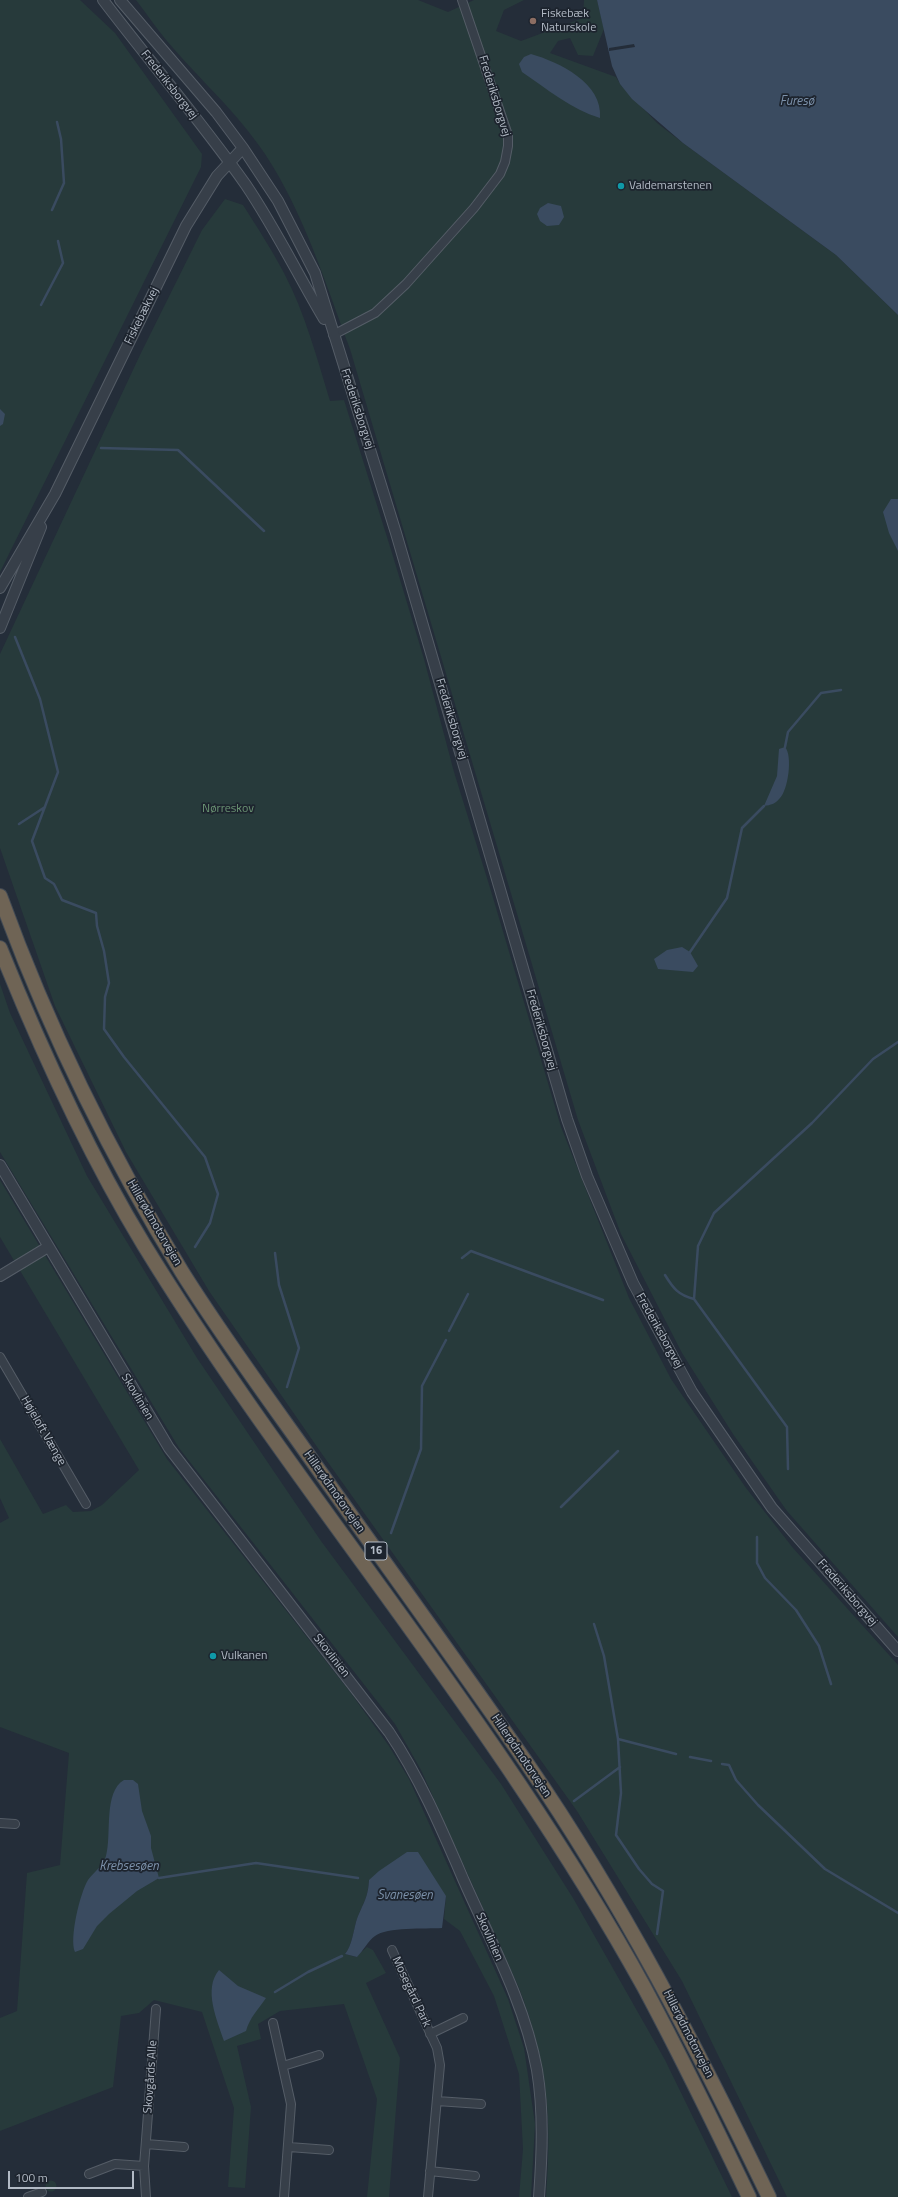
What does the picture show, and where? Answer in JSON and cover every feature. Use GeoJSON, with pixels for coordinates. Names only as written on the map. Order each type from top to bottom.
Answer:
{"type":"FeatureCollection","features":[{"type":"Feature","properties":{"kind":"highway","name":"Hillerødmotorvejen"},"geometry":{"type":"LineString","coordinates":[[0,896],[44,1008],[78,1084],[115,1156],[183,1274],[232,1348],[479,1695],[589,1858],[659,1979],[769,2197]]}},
{"type":"Feature","properties":{"kind":"highway","name":"Hillerødmotorvejen"},"geometry":{"type":"LineString","coordinates":[[0,948],[61,1089],[99,1164],[142,1242],[218,1360],[466,1707],[574,1867],[643,1986],[707,2110],[749,2197]]}},
{"type":"Feature","properties":{"kind":"street","name":"Frederiksborgvej"},"geometry":{"type":"LineString","coordinates":[[102,0],[170,83],[228,161],[272,225],[333,335]]}},
{"type":"Feature","properties":{"kind":"street","name":"Frederiksborgvej"},"geometry":{"type":"LineString","coordinates":[[120,0],[216,112],[243,148],[278,201],[314,273],[376,467],[567,1119],[587,1176],[633,1283],[692,1392],[772,1508],[898,1651]]}},
{"type":"Feature","properties":{"kind":"street","name":"Frederiksborgvej"},"geometry":{"type":"LineString","coordinates":[[333,335],[375,313],[406,284],[474,208],[500,174],[505,162],[508,146],[508,135],[462,0]]}},
{"type":"Feature","properties":{"kind":"street","name":"Fiskebækvej"},"geometry":{"type":"LineString","coordinates":[[0,628],[55,494],[186,226],[216,176],[228,161],[243,148]]}},
{"type":"Feature","properties":{"kind":"street","name":"Fiskebækvej"},"geometry":{"type":"LineString","coordinates":[[0,588],[55,494]]}},
{"type":"Feature","properties":{"kind":"street","name":"Skovlinien"},"geometry":{"type":"LineString","coordinates":[[0,1165],[169,1448],[389,1732],[416,1776],[511,1987],[529,2036],[541,2106],[542,2142],[539,2197]]}},
{"type":"Feature","properties":{"kind":"street"},"geometry":{"type":"LineString","coordinates":[[0,1276],[48,1247]]}},
{"type":"Feature","properties":{"kind":"street","name":"Højeloft Vænge"},"geometry":{"type":"LineString","coordinates":[[0,1357],[86,1504]]}},
{"type":"Feature","properties":{"kind":"street"},"geometry":{"type":"LineString","coordinates":[[0,1823],[15,1824]]}},
{"type":"Feature","properties":{"kind":"street","name":"Mosegård Park"},"geometry":{"type":"LineString","coordinates":[[392,1950],[437,2048],[440,2065],[428,2197]]}},
{"type":"Feature","properties":{"kind":"street","name":"Skovgårds Alle"},"geometry":{"type":"LineString","coordinates":[[146,2197],[144,2166],[156,2009]]}},
{"type":"Feature","properties":{"kind":"street","name":"Mosegård Park"},"geometry":{"type":"LineString","coordinates":[[430,2034],[463,2018]]}},
{"type":"Feature","properties":{"kind":"street"},"geometry":{"type":"LineString","coordinates":[[273,2023],[291,2104],[289,2147],[284,2197]]}},
{"type":"Feature","properties":{"kind":"street"},"geometry":{"type":"LineString","coordinates":[[283,2066],[319,2055]]}},
{"type":"Feature","properties":{"kind":"street"},"geometry":{"type":"LineString","coordinates":[[437,2100],[481,2104]]}},
{"type":"Feature","properties":{"kind":"street"},"geometry":{"type":"LineString","coordinates":[[146,2144],[184,2147]]}},
{"type":"Feature","properties":{"kind":"street"},"geometry":{"type":"LineString","coordinates":[[289,2147],[329,2150]]}},
{"type":"Feature","properties":{"kind":"street"},"geometry":{"type":"LineString","coordinates":[[89,2174],[115,2164],[144,2166]]}},
{"type":"Feature","properties":{"kind":"street"},"geometry":{"type":"LineString","coordinates":[[430,2171],[475,2176]]}},
{"type":"Feature","properties":{"kind":"street"},"geometry":{"type":"LineString","coordinates":[[28,2197],[42,2192]]}},
{"type":"Feature","properties":{"kind":"green space"},"geometry":{"type":"Polygon","coordinates":[[[0,0],[80,0],[115,33],[202,154],[201,167],[0,572],[0,0]]]}},
{"type":"Feature","properties":{"kind":"green space"},"geometry":{"type":"Polygon","coordinates":[[[136,0],[418,0],[448,12],[474,0],[524,0],[504,10],[496,31],[521,41],[583,18],[584,0],[597,0],[604,29],[593,56],[578,55],[570,38],[558,41],[550,53],[616,77],[620,84],[657,123],[836,255],[898,315],[898,1637],[787,1511],[733,1434],[682,1353],[621,1234],[578,1120],[350,349],[313,248],[291,200],[265,154],[230,110],[167,41],[136,0]]]}},
{"type":"Feature","properties":{"kind":"green space","name":"Nørreskov"},"geometry":{"type":"Polygon","coordinates":[[[225,199],[243,205],[269,247],[284,273],[298,304],[310,336],[330,401],[344,400],[424,659],[454,772],[561,1127],[629,1298],[671,1379],[746,1488],[793,1548],[898,1665],[898,2197],[787,2197],[682,1981],[577,1811],[322,1454],[209,1291],[126,1152],[55,1006],[0,848],[0,654],[140,355],[202,230],[225,199]]]}},
{"type":"Feature","properties":{"kind":"green space"},"geometry":{"type":"Polygon","coordinates":[[[0,984],[10,1013],[87,1176],[197,1358],[321,1541],[501,1784],[573,1898],[665,2060],[732,2197],[546,2197],[548,2168],[548,2115],[546,2091],[542,2066],[529,2015],[519,1988],[421,1770],[395,1724],[179,1448],[0,1152],[0,984]]]}},
{"type":"Feature","properties":{"kind":"green space"},"geometry":{"type":"Polygon","coordinates":[[[0,1180],[167,1459],[350,1692],[389,1746],[409,1779],[508,1999],[524,2048],[535,2124],[531,2197],[519,2197],[523,2149],[519,2074],[494,1996],[460,1931],[444,1919],[446,1896],[369,1880],[366,1897],[356,1922],[351,1943],[345,1954],[356,1957],[367,1947],[373,1950],[386,1973],[366,1983],[400,2058],[389,2197],[367,2197],[377,2099],[344,2004],[280,2011],[258,2024],[261,2039],[237,2046],[251,2107],[245,2188],[228,2187],[234,2108],[202,2012],[154,2000],[139,2013],[121,2016],[113,2087],[0,2131],[0,2018],[17,2011],[27,1873],[60,1865],[69,1753],[0,1727],[0,1523],[9,1518],[0,1498],[0,1439],[43,1514],[66,1505],[73,1512],[91,1511],[102,1505],[139,1470],[0,1237],[0,1180]]]}},
{"type":"Feature","properties":{"kind":"green space"},"geometry":{"type":"Polygon","coordinates":[[[51,2180],[55,2182],[57,2186],[55,2190],[51,2192],[47,2190],[45,2186],[47,2182],[51,2180]]]}},
{"type":"Feature","properties":{"kind":"water","name":"Furesø"},"geometry":{"type":"Polygon","coordinates":[[[597,0],[898,0],[898,315],[836,255],[683,143],[632,99],[620,84],[612,66],[597,0]]]}},
{"type":"Feature","properties":{"kind":"water"},"geometry":{"type":"Polygon","coordinates":[[[531,54],[554,62],[587,84],[594,94],[599,106],[600,118],[569,104],[522,72],[519,64],[524,57],[531,54]]]}},
{"type":"Feature","properties":{"kind":"water"},"geometry":{"type":"Polygon","coordinates":[[[548,203],[561,206],[564,217],[559,225],[547,226],[540,221],[537,214],[540,208],[548,203]]]}},
{"type":"Feature","properties":{"kind":"water"},"geometry":{"type":"Polygon","coordinates":[[[0,409],[5,414],[3,424],[0,426],[0,409]]]}},
{"type":"Feature","properties":{"kind":"water"},"geometry":{"type":"Polygon","coordinates":[[[891,499],[898,499],[898,551],[889,533],[883,512],[891,499]]]}},
{"type":"Feature","properties":{"kind":"water"},"geometry":{"type":"Polygon","coordinates":[[[785,747],[789,758],[789,765],[787,781],[783,794],[776,802],[771,805],[764,806],[777,776],[779,749],[785,747]]]}},
{"type":"Feature","properties":{"kind":"water"},"geometry":{"type":"Polygon","coordinates":[[[682,947],[690,952],[698,966],[693,972],[658,969],[654,959],[667,950],[682,947]]]}},
{"type":"Feature","properties":{"kind":"water","name":"Krebsesøen"},"geometry":{"type":"Polygon","coordinates":[[[124,1780],[133,1780],[138,1784],[142,1811],[151,1836],[151,1848],[159,1878],[137,1891],[109,1914],[97,1926],[83,1949],[75,1952],[73,1937],[79,1905],[88,1880],[105,1860],[108,1847],[109,1815],[113,1794],[117,1786],[124,1780]]]}},
{"type":"Feature","properties":{"kind":"water","name":"Svanesøen"},"geometry":{"type":"Polygon","coordinates":[[[407,1852],[418,1852],[446,1896],[442,1928],[388,1931],[372,1938],[357,1957],[345,1954],[351,1943],[356,1922],[366,1897],[369,1880],[379,1871],[407,1852]]]}},
{"type":"Feature","properties":{"kind":"water"},"geometry":{"type":"Polygon","coordinates":[[[219,1970],[238,1986],[266,1998],[252,2018],[246,2031],[224,2041],[215,2014],[212,1995],[214,1978],[219,1970]]]}},
{"type":"Feature","properties":{"kind":"pier"},"geometry":{"type":"Polygon","coordinates":[[[634,44],[635,47],[609,51],[609,48],[634,44]]]}},
{"type":"Feature","properties":{"kind":"waterway"},"geometry":{"type":"LineString","coordinates":[[52,210],[64,183],[61,139],[57,122]]}},
{"type":"Feature","properties":{"kind":"waterway"},"geometry":{"type":"LineString","coordinates":[[41,305],[63,263],[58,241]]}},
{"type":"Feature","properties":{"kind":"waterway"},"geometry":{"type":"LineString","coordinates":[[101,448],[178,450],[264,531]]}},
{"type":"Feature","properties":{"kind":"waterway"},"geometry":{"type":"LineString","coordinates":[[15,637],[40,699],[58,772],[32,841],[45,878],[54,884],[62,900],[96,913],[97,926],[104,951],[109,983],[105,997],[104,1029],[124,1057],[205,1157],[218,1194],[210,1223],[195,1247]]}},
{"type":"Feature","properties":{"kind":"waterway"},"geometry":{"type":"LineString","coordinates":[[785,747],[788,732],[821,693],[841,690]]}},
{"type":"Feature","properties":{"kind":"waterway"},"geometry":{"type":"LineString","coordinates":[[690,952],[727,898],[742,828],[764,806]]}},
{"type":"Feature","properties":{"kind":"waterway"},"geometry":{"type":"LineString","coordinates":[[19,824],[45,807]]}},
{"type":"Feature","properties":{"kind":"waterway"},"geometry":{"type":"LineString","coordinates":[[665,1275],[676,1290],[694,1299],[698,1246],[714,1213],[812,1123],[873,1059],[898,1042]]}},
{"type":"Feature","properties":{"kind":"waterway"},"geometry":{"type":"LineString","coordinates":[[462,1258],[471,1251],[603,1300]]}},
{"type":"Feature","properties":{"kind":"waterway"},"geometry":{"type":"LineString","coordinates":[[275,1253],[279,1285],[299,1348],[287,1387]]}},
{"type":"Feature","properties":{"kind":"waterway"},"geometry":{"type":"LineString","coordinates":[[449,1331],[468,1294]]}},
{"type":"Feature","properties":{"kind":"waterway"},"geometry":{"type":"LineString","coordinates":[[694,1299],[787,1427],[788,1469]]}},
{"type":"Feature","properties":{"kind":"waterway"},"geometry":{"type":"LineString","coordinates":[[391,1533],[421,1449],[422,1386],[446,1340]]}},
{"type":"Feature","properties":{"kind":"waterway"},"geometry":{"type":"LineString","coordinates":[[561,1507],[618,1451]]}},
{"type":"Feature","properties":{"kind":"waterway"},"geometry":{"type":"LineString","coordinates":[[757,1537],[757,1563],[765,1578],[796,1610],[819,1646],[831,1684]]}},
{"type":"Feature","properties":{"kind":"waterway"},"geometry":{"type":"LineString","coordinates":[[594,1624],[604,1656],[618,1739],[621,1793],[616,1835],[639,1869],[652,1884],[663,1891],[657,1934]]}},
{"type":"Feature","properties":{"kind":"waterway"},"geometry":{"type":"LineString","coordinates":[[618,1739],[676,1754]]}},
{"type":"Feature","properties":{"kind":"waterway"},"geometry":{"type":"LineString","coordinates":[[690,1757],[711,1761]]}},
{"type":"Feature","properties":{"kind":"waterway"},"geometry":{"type":"LineString","coordinates":[[722,1764],[729,1765],[736,1780],[758,1805],[825,1869],[898,1913]]}},
{"type":"Feature","properties":{"kind":"waterway"},"geometry":{"type":"LineString","coordinates":[[574,1801],[620,1767]]}},
{"type":"Feature","properties":{"kind":"waterway"},"geometry":{"type":"LineString","coordinates":[[159,1878],[256,1863],[358,1878]]}},
{"type":"Feature","properties":{"kind":"waterway"},"geometry":{"type":"LineString","coordinates":[[275,1992],[308,1972],[342,1956]]}},
{"type":"Feature","properties":{"kind":"place","name":"Fiskebæk Naturskole"},"geometry":{"type":"Point","coordinates":[533,21]}},
{"type":"Feature","properties":{"kind":"place","name":"Valdemarstenen"},"geometry":{"type":"Point","coordinates":[621,186]}},
{"type":"Feature","properties":{"kind":"place","name":"Vulkanen"},"geometry":{"type":"Point","coordinates":[213,1656]}}]}
